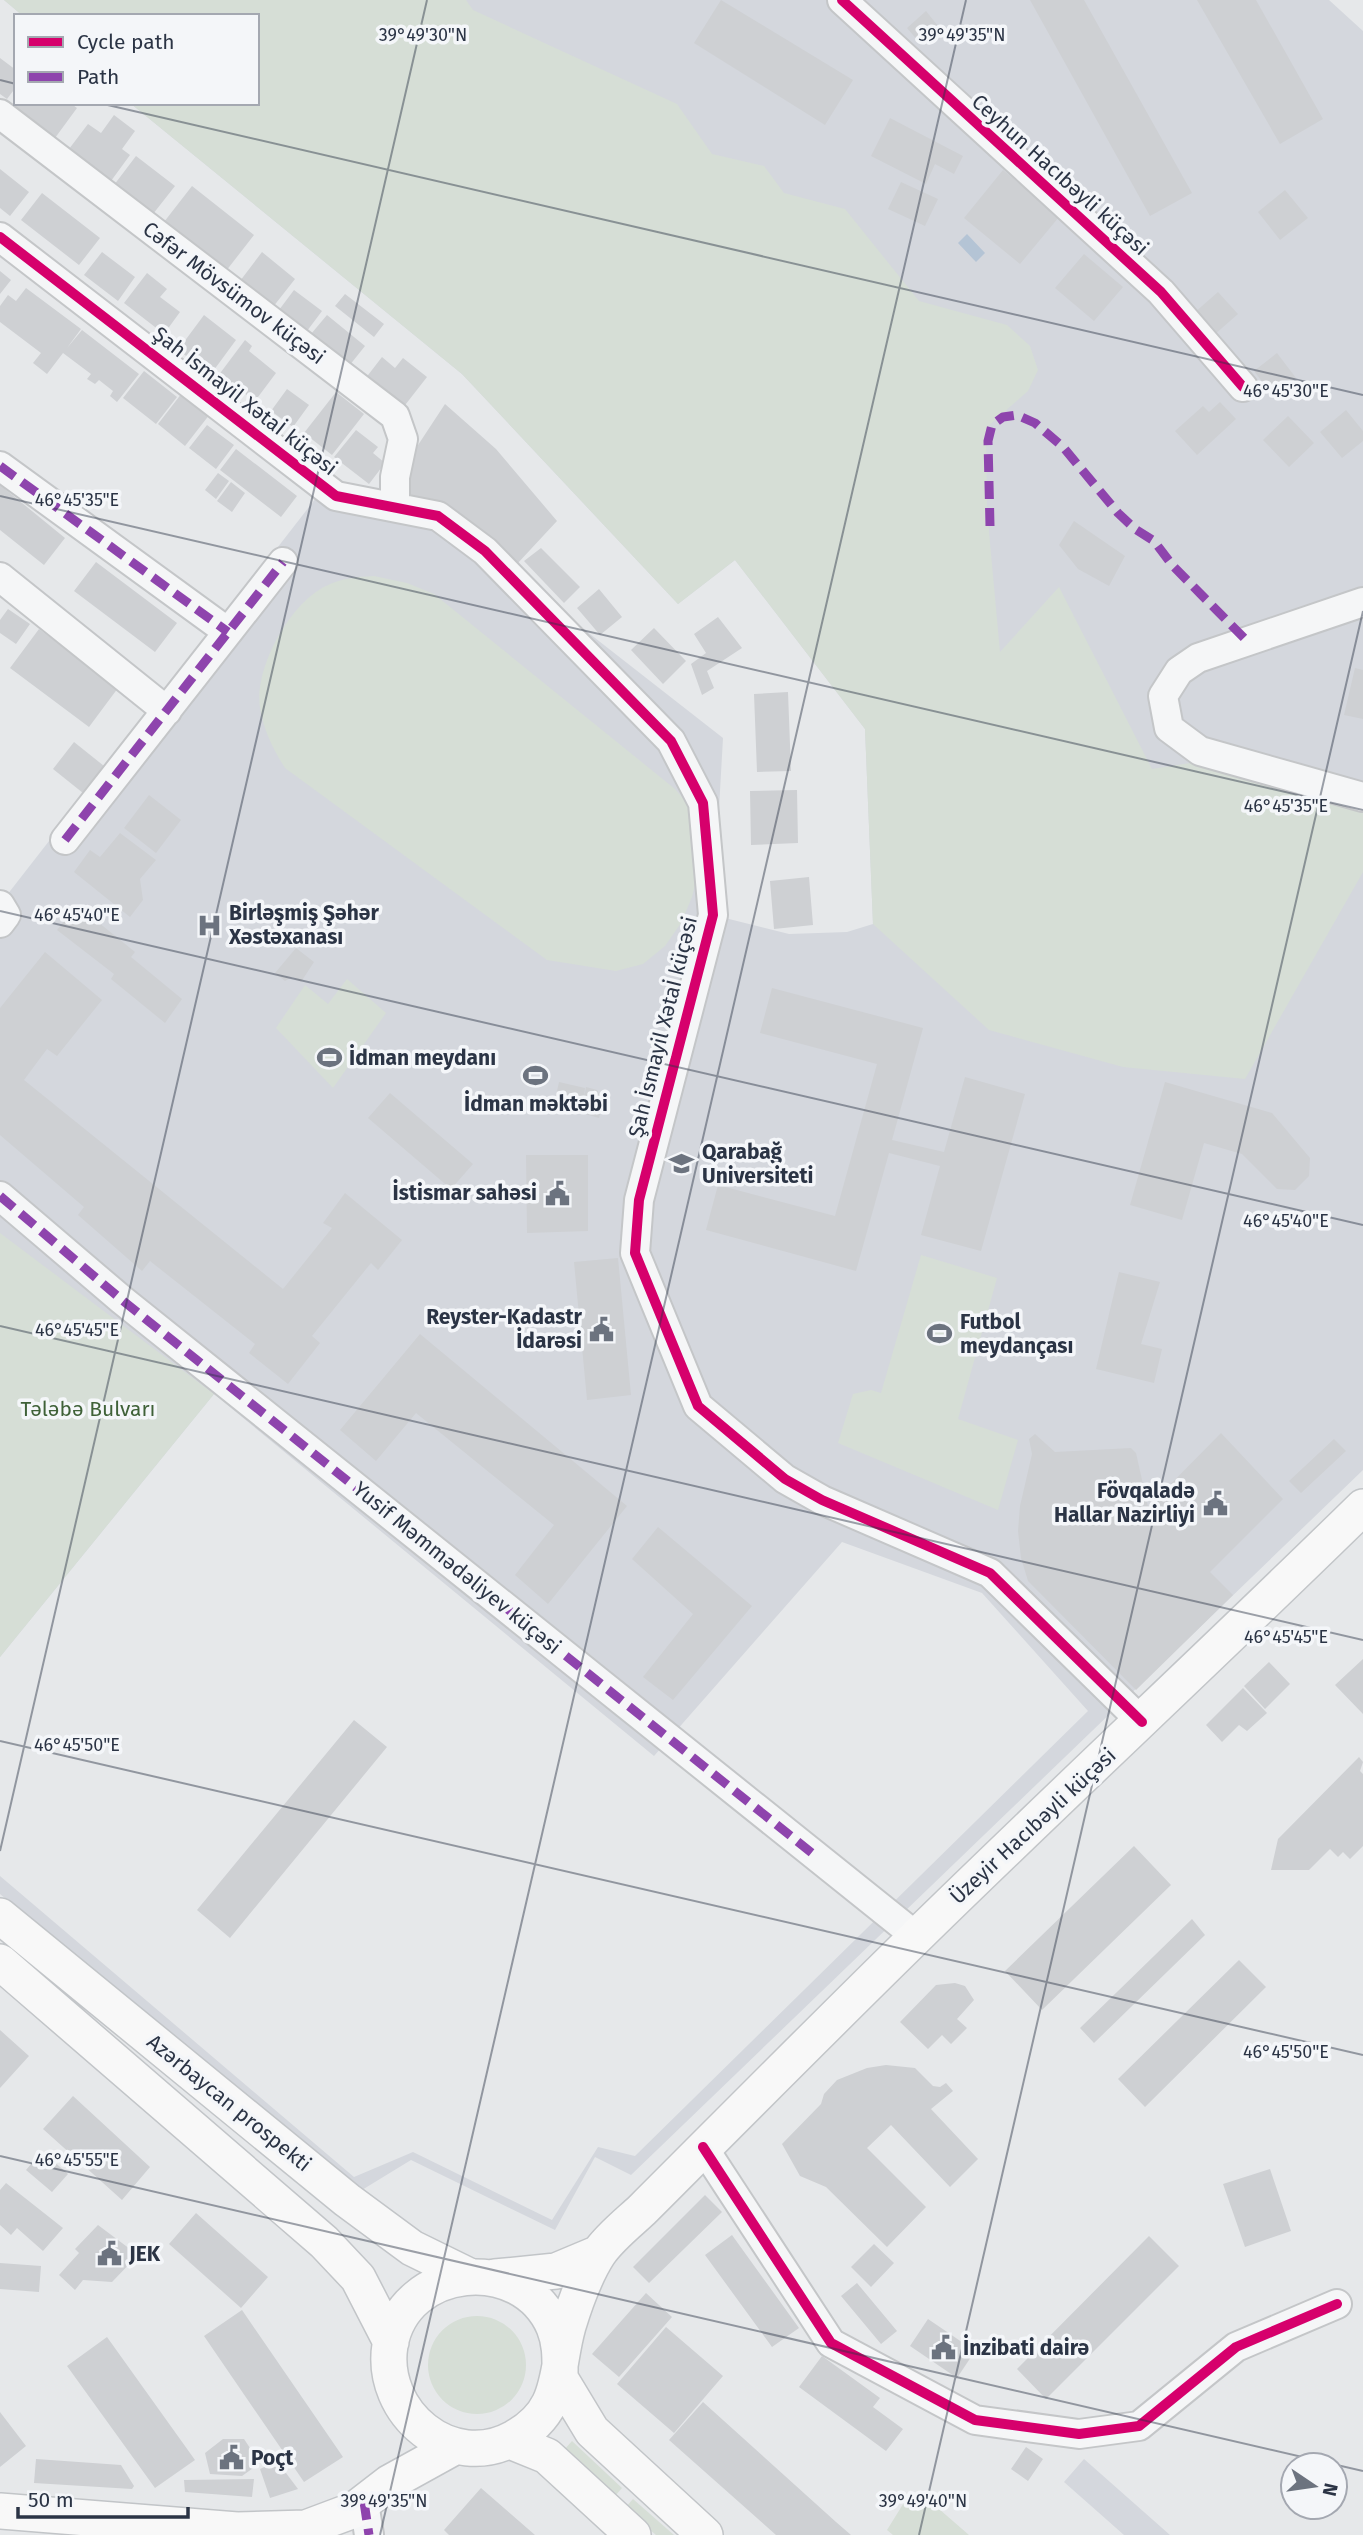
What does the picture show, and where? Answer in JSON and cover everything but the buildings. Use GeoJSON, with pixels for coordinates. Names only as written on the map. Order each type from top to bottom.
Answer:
{"type":"FeatureCollection","features":[{"type":"Feature","properties":{"kind":"main road","name":"Üzeyir Hacıbəyli küçəsi"},"geometry":{"type":"LineString","coordinates":[[599,2253],[917,1937],[1142,1723],[1363,1507]]}},
{"type":"Feature","properties":{"kind":"main road","name":"Azərbaycan prospekti"},"geometry":{"type":"LineString","coordinates":[[0,1916],[347,2200],[412,2248],[480,2276]]}},
{"type":"Feature","properties":{"kind":"main road","name":"Azərbaycan prospekti"},"geometry":{"type":"LineString","coordinates":[[0,1962],[324,2242],[358,2278],[391,2342]]}},
{"type":"Feature","properties":{"kind":"main road"},"geometry":{"type":"LineString","coordinates":[[599,2253],[567,2328],[560,2378],[550,2404],[533,2426],[510,2441],[484,2448],[456,2446],[430,2436],[409,2418],[395,2395],[388,2369],[391,2342],[401,2317],[418,2296],[441,2282],[480,2276],[556,2271],[599,2253]]}},
{"type":"Feature","properties":{"kind":"main road"},"geometry":{"type":"LineString","coordinates":[[480,2276],[519,2287],[539,2304],[554,2326],[561,2352],[560,2378],[592,2431],[705,2535]]}},
{"type":"Feature","properties":{"kind":"main road"},"geometry":{"type":"LineString","coordinates":[[374,2507],[409,2418]]}},
{"type":"Feature","properties":{"kind":"main road"},"geometry":{"type":"LineString","coordinates":[[510,2441],[547,2456],[633,2535]]}},
{"type":"Feature","properties":{"kind":"main road"},"geometry":{"type":"LineString","coordinates":[[0,2511],[237,2530],[306,2528],[374,2507],[456,2446]]}},
{"type":"Feature","properties":{"kind":"street","name":"Ceyhun Hacıbəyli küçəsi"},"geometry":{"type":"LineString","coordinates":[[842,0],[1161,292],[1243,387]]}},
{"type":"Feature","properties":{"kind":"street","name":"Cəfər Mövsümov küçəsi"},"geometry":{"type":"LineString","coordinates":[[0,114],[395,416],[403,439],[395,477],[395,507]]}},
{"type":"Feature","properties":{"kind":"street","name":"Şah İsmayil Xətaİ küçəsi"},"geometry":{"type":"LineString","coordinates":[[0,237],[336,496],[438,516],[485,551],[671,741],[703,803],[713,915],[639,1200],[635,1253],[698,1406],[785,1479],[822,1500],[990,1573],[1142,1723]]}},
{"type":"Feature","properties":{"kind":"street"},"geometry":{"type":"LineString","coordinates":[[0,466],[228,632]]}},
{"type":"Feature","properties":{"kind":"street"},"geometry":{"type":"LineString","coordinates":[[65,840],[283,562]]}},
{"type":"Feature","properties":{"kind":"street"},"geometry":{"type":"LineString","coordinates":[[0,577],[167,710]]}},
{"type":"Feature","properties":{"kind":"street"},"geometry":{"type":"LineString","coordinates":[[1363,602],[1198,658],[1179,671],[1163,696],[1169,728],[1200,751],[1363,797]]}},
{"type":"Feature","properties":{"kind":"street"},"geometry":{"type":"LineString","coordinates":[[0,905],[6,915],[0,923]]}},
{"type":"Feature","properties":{"kind":"street","name":"Yusif Məmmədəliyev küçəsi"},"geometry":{"type":"LineString","coordinates":[[0,1196],[122,1300],[917,1937]]}},
{"type":"Feature","properties":{"kind":"street"},"geometry":{"type":"LineString","coordinates":[[703,2147],[831,2343],[975,2420],[1079,2434],[1139,2426],[1236,2347],[1337,2304]]}},
{"type":"Feature","properties":{"kind":"shaded area","name":"Qarabağ Universiteti"},"geometry":{"type":"Polygon","coordinates":[[[4,0],[1329,0],[1363,31],[1363,1470],[631,2175],[595,2157],[555,2230],[411,2160],[357,2193],[0,1894],[0,1876],[354,2177],[413,2152],[552,2220],[598,2147],[635,2156],[1088,1711],[982,1593],[842,1542],[654,1756],[214,1394],[0,1657],[0,904],[330,480],[439,516],[723,738],[713,915],[789,934],[847,932],[873,924],[865,729],[735,560],[678,604],[462,374],[132,105],[259,105],[259,14],[21,14],[4,0]]]}},
{"type":"Feature","properties":{"kind":"shaded area"},"geometry":{"type":"Polygon","coordinates":[[[1084,2459],[1170,2535],[1124,2535],[1064,2482],[1084,2459]]]}},
{"type":"Feature","properties":{"kind":"green space"},"geometry":{"type":"Polygon","coordinates":[[[4,0],[466,0],[473,10],[677,104],[712,154],[764,166],[784,193],[845,209],[919,301],[1007,325],[1030,346],[1038,370],[1028,391],[986,428],[987,510],[1000,652],[1059,587],[1152,769],[1203,761],[1363,798],[1363,872],[1245,1079],[1123,1067],[989,1030],[873,924],[865,729],[735,560],[678,604],[462,374],[132,105],[259,105],[259,14],[21,14],[4,0]]]}},
{"type":"Feature","properties":{"kind":"green space"},"geometry":{"type":"Polygon","coordinates":[[[374,576],[407,583],[434,594],[675,789],[692,809],[697,876],[692,897],[681,923],[665,946],[643,964],[616,971],[547,960],[285,768],[270,740],[260,708],[263,674],[277,638],[313,594],[338,581],[374,576]]]}},
{"type":"Feature","properties":{"kind":"green space","name":"İdman meydanı"},"geometry":{"type":"Polygon","coordinates":[[[347,979],[386,1013],[333,1088],[276,1028],[305,985],[328,1004],[347,979]]]}},
{"type":"Feature","properties":{"kind":"green space","name":"Tələbə Bulvarı"},"geometry":{"type":"Polygon","coordinates":[[[0,1233],[214,1394],[0,1657],[0,1233]]]}},
{"type":"Feature","properties":{"kind":"green space","name":"Futbol meydançası"},"geometry":{"type":"Polygon","coordinates":[[[921,1255],[997,1278],[958,1419],[1018,1440],[998,1510],[838,1443],[853,1394],[871,1390],[881,1393],[921,1255]]]}},
{"type":"Feature","properties":{"kind":"green space"},"geometry":{"type":"Polygon","coordinates":[[[477,2316],[496,2320],[512,2330],[522,2346],[526,2365],[522,2384],[512,2400],[496,2410],[477,2414],[458,2410],[442,2400],[432,2384],[428,2365],[432,2346],[442,2330],[458,2320],[477,2316]]]}},
{"type":"Feature","properties":{"kind":"green space"},"geometry":{"type":"Polygon","coordinates":[[[572,2441],[622,2488],[615,2496],[564,2450],[572,2441]]]}},
{"type":"Feature","properties":{"kind":"green space"},"geometry":{"type":"Polygon","coordinates":[[[633,2499],[674,2535],[656,2535],[625,2508],[633,2499]]]}},
{"type":"Feature","properties":{"kind":"green space"},"geometry":{"type":"Polygon","coordinates":[[[905,2501],[931,2502],[969,2535],[893,2535],[887,2530],[905,2501]]]}},
{"type":"Feature","properties":{"kind":"water"},"geometry":{"type":"Polygon","coordinates":[[[967,234],[985,253],[976,262],[958,243],[967,234]]]}},
{"type":"Feature","properties":{"kind":"marked path"},"geometry":{"type":"LineString","coordinates":[[990,526],[988,441],[992,425],[1003,417],[1017,415],[1035,423],[1063,447],[1118,513],[1135,529],[1154,541],[1173,566],[1247,641]]}},
{"type":"Feature","properties":{"kind":"marked path"},"geometry":{"type":"LineString","coordinates":[[0,466],[228,632]]}},
{"type":"Feature","properties":{"kind":"marked path"},"geometry":{"type":"LineString","coordinates":[[65,840],[283,562]]}},
{"type":"Feature","properties":{"kind":"marked path"},"geometry":{"type":"LineString","coordinates":[[0,1196],[122,1300],[812,1853]]}},
{"type":"Feature","properties":{"kind":"marked path"},"geometry":{"type":"LineString","coordinates":[[364,2502],[369,2535]]}},
{"type":"Feature","properties":{"kind":"cycle path"},"geometry":{"type":"LineString","coordinates":[[842,0],[1161,292],[1243,387]]}},
{"type":"Feature","properties":{"kind":"cycle path"},"geometry":{"type":"LineString","coordinates":[[0,237],[336,496],[438,516],[485,551],[671,741],[703,803],[713,915],[639,1200],[635,1253],[698,1406],[785,1479],[822,1500],[990,1573],[1142,1722]]}},
{"type":"Feature","properties":{"kind":"cycle path"},"geometry":{"type":"LineString","coordinates":[[703,2147],[831,2343],[975,2420],[1079,2434],[1139,2426],[1236,2347],[1337,2304]]}},
{"type":"Feature","properties":{"kind":"place","name":"Birləşmiş Şəhər Xəstəxanası"},"geometry":{"type":"Point","coordinates":[209,925]}},
{"type":"Feature","properties":{"kind":"place","name":"İdman meydanı"},"geometry":{"type":"Point","coordinates":[329,1058]}},
{"type":"Feature","properties":{"kind":"place","name":"İdman məktəbi"},"geometry":{"type":"Point","coordinates":[536,1075]}},
{"type":"Feature","properties":{"kind":"place","name":"Qarabağ Universiteti"},"geometry":{"type":"Point","coordinates":[682,1164]}},
{"type":"Feature","properties":{"kind":"place","name":"İstismar sahəsi"},"geometry":{"type":"Point","coordinates":[557,1193]}},
{"type":"Feature","properties":{"kind":"place","name":"Reyster-Kadastr İdarəsi"},"geometry":{"type":"Point","coordinates":[602,1329]}},
{"type":"Feature","properties":{"kind":"place","name":"Futbol meydançası"},"geometry":{"type":"Point","coordinates":[940,1334]}},
{"type":"Feature","properties":{"kind":"place","name":"Fövqaladə Hallar Nazirliyi"},"geometry":{"type":"Point","coordinates":[1215,1503]}},
{"type":"Feature","properties":{"kind":"place","name":"JEK"},"geometry":{"type":"Point","coordinates":[109,2254]}},
{"type":"Feature","properties":{"kind":"place","name":"İnzibati dairə"},"geometry":{"type":"Point","coordinates":[943,2348]}},
{"type":"Feature","properties":{"kind":"place","name":"Poçt"},"geometry":{"type":"Point","coordinates":[231,2458]}}]}
